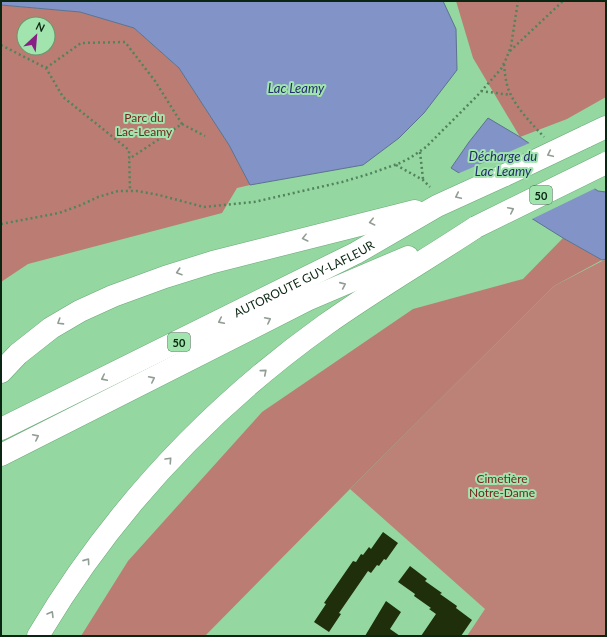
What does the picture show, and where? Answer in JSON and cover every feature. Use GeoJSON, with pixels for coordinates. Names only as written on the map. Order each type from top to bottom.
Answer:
{"type":"FeatureCollection","features":[{"type":"Feature","properties":{"kind":"highway","name":"AUTOROUTE GUY-LAFLEUR"},"geometry":{"type":"LineString","coordinates":[[1,429],[356,253],[433,197],[585,137],[606,127]]}},
{"type":"Feature","properties":{"kind":"highway","name":"AUTOROUTE GUY-LAFLEUR"},"geometry":{"type":"LineString","coordinates":[[1,455],[307,300],[476,227],[606,163]]}},
{"type":"Feature","properties":{"kind":"highway"},"geometry":{"type":"LineString","coordinates":[[5,368],[35,340],[55,325],[80,311],[128,290],[213,262],[342,229],[433,197]]}},
{"type":"Feature","properties":{"kind":"highway"},"geometry":{"type":"LineString","coordinates":[[38,636],[68,588],[108,533],[163,467],[212,416],[267,369],[324,325],[390,281],[476,227]]}},
{"type":"Feature","properties":{"kind":"path"},"geometry":{"type":"LineString","coordinates":[[1,224],[59,213],[113,192],[130,191],[159,195],[198,207],[213,207],[254,202],[301,192],[369,174],[395,165],[420,152],[496,75],[504,64],[509,51],[518,1]]}},
{"type":"Feature","properties":{"kind":"path"},"geometry":{"type":"LineString","coordinates":[[509,51],[563,1]]}},
{"type":"Feature","properties":{"kind":"path"},"geometry":{"type":"LineString","coordinates":[[46,68],[81,43],[125,42],[155,81],[182,124],[205,136]]}},
{"type":"Feature","properties":{"kind":"path"},"geometry":{"type":"LineString","coordinates":[[1,45],[46,68],[63,96],[129,150],[130,191]]}},
{"type":"Feature","properties":{"kind":"path"},"geometry":{"type":"LineString","coordinates":[[481,91],[511,95],[507,84],[504,64]]}},
{"type":"Feature","properties":{"kind":"path"},"geometry":{"type":"LineString","coordinates":[[129,159],[182,124]]}},
{"type":"Feature","properties":{"kind":"path"},"geometry":{"type":"LineString","coordinates":[[420,152],[423,180],[433,197]]}},
{"type":"Feature","properties":{"kind":"path"},"geometry":{"type":"LineString","coordinates":[[395,165],[423,180]]}},
{"type":"Feature","properties":{"kind":"green space"},"geometry":{"type":"Polygon","coordinates":[[[456,1],[606,1],[606,97],[567,119],[520,137],[473,58],[456,1]]]}},
{"type":"Feature","properties":{"kind":"green space","name":"Parc du Lac-Leamy"},"geometry":{"type":"Polygon","coordinates":[[[1,5],[80,12],[134,28],[179,68],[229,145],[250,185],[237,188],[222,213],[28,264],[1,282],[1,5]]]}},
{"type":"Feature","properties":{"kind":"green space"},"geometry":{"type":"Polygon","coordinates":[[[563,238],[602,260],[554,286],[205,636],[81,636],[128,561],[262,412],[413,309],[523,279],[563,238]]]}},
{"type":"Feature","properties":{"kind":"green space","name":"Cimetière Notre-Dame"},"geometry":{"type":"Polygon","coordinates":[[[606,259],[606,636],[467,636],[485,609],[350,489],[554,286],[606,259]]]}},
{"type":"Feature","properties":{"kind":"water","name":"Lac Leamy"},"geometry":{"type":"Polygon","coordinates":[[[1,1],[443,1],[456,29],[457,70],[424,113],[399,138],[363,165],[250,185],[229,145],[179,68],[134,28],[80,12],[1,5],[1,1]]]}},
{"type":"Feature","properties":{"kind":"water","name":"Décharge du Lac Leamy"},"geometry":{"type":"Polygon","coordinates":[[[488,118],[520,137],[598,191],[606,192],[606,259],[602,260],[563,238],[451,168],[488,118]]]}},
{"type":"Feature","properties":{"kind":"pier"},"geometry":{"type":"Polygon","coordinates":[[[532,142],[596,188],[530,220],[457,174],[532,142]]]}},
{"type":"Feature","properties":{"kind":"building"},"geometry":{"type":"Polygon","coordinates":[[[383,532],[398,543],[386,560],[384,559],[379,566],[377,565],[371,573],[368,571],[339,613],[341,614],[329,632],[314,622],[326,604],[324,603],[353,561],[356,562],[361,554],[363,555],[369,547],[371,549],[383,532]]]}},
{"type":"Feature","properties":{"kind":"building"},"geometry":{"type":"Polygon","coordinates":[[[410,566],[427,579],[425,581],[442,593],[440,594],[457,606],[456,608],[472,620],[461,636],[421,636],[436,614],[429,609],[431,608],[414,596],[415,594],[398,582],[410,566]]]}},
{"type":"Feature","properties":{"kind":"building"},"geometry":{"type":"Polygon","coordinates":[[[386,601],[401,612],[390,629],[400,636],[365,636],[386,601]]]}}]}
